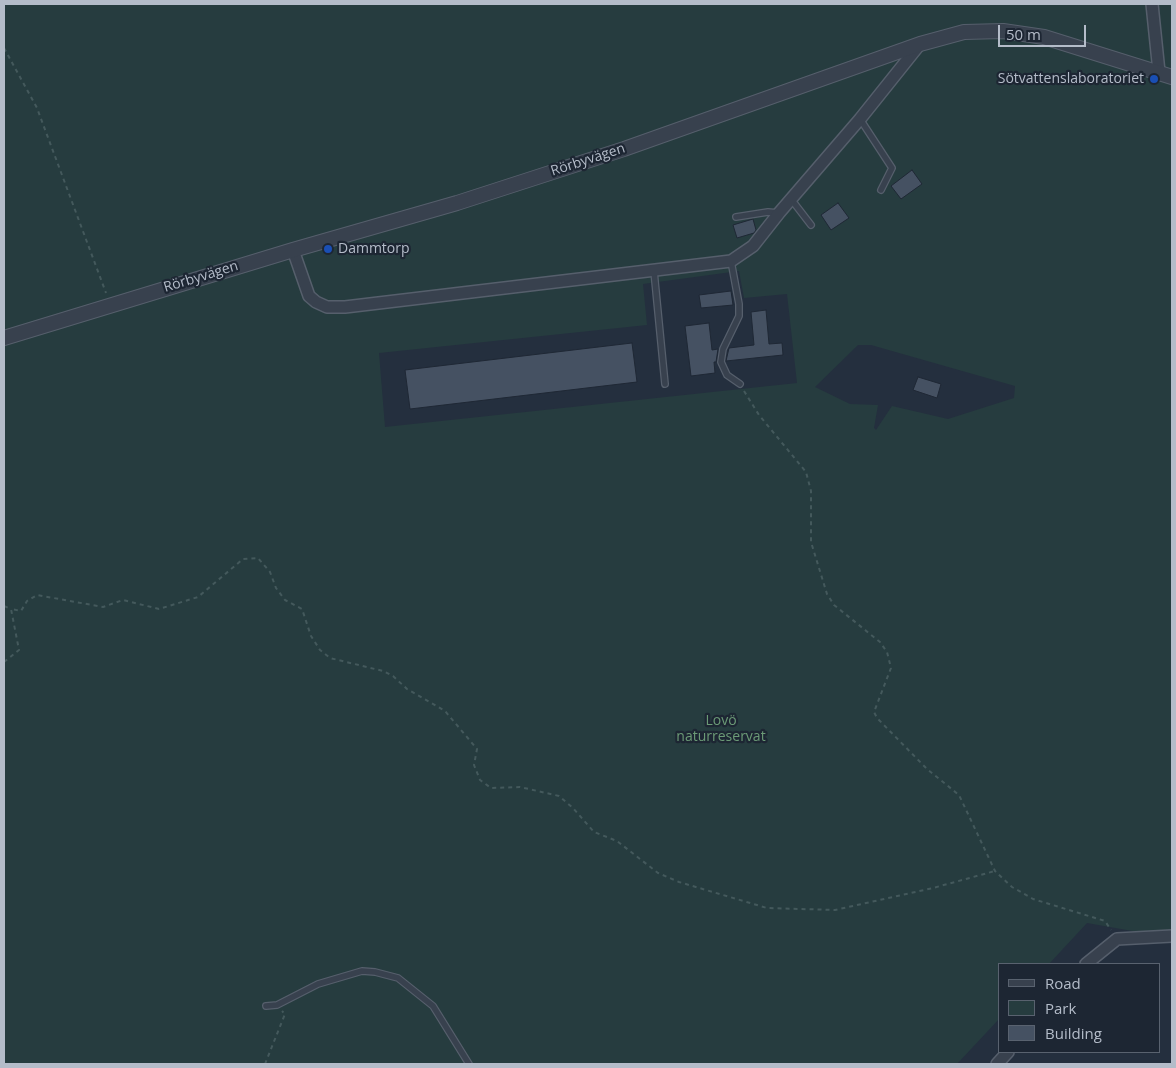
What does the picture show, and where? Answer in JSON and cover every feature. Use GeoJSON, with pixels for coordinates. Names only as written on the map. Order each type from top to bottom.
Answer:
{"type":"FeatureCollection","features":[{"type":"Feature","properties":{"kind":"street"},"geometry":{"type":"LineString","coordinates":[[1152,4],[1166,74]]}},
{"type":"Feature","properties":{"kind":"street","name":"Rörbyvägen"},"geometry":{"type":"LineString","coordinates":[[4,338],[110,304],[457,203],[624,149],[920,44],[964,32],[1003,31],[1044,37],[1166,74]]}},
{"type":"Feature","properties":{"kind":"street"},"geometry":{"type":"LineString","coordinates":[[293,250],[309,296],[327,307],[345,307],[731,261],[753,246],[860,119],[920,44]]}},
{"type":"Feature","properties":{"kind":"street"},"geometry":{"type":"LineString","coordinates":[[1087,963],[1116,938],[1172,936]]}},
{"type":"Feature","properties":{"kind":"street"},"geometry":{"type":"LineString","coordinates":[[997,1064],[1007,1053]]}},
{"type":"Feature","properties":{"kind":"lane"},"geometry":{"type":"LineString","coordinates":[[860,119],[892,168],[881,190]]}},
{"type":"Feature","properties":{"kind":"lane"},"geometry":{"type":"LineString","coordinates":[[791,199],[811,225]]}},
{"type":"Feature","properties":{"kind":"lane"},"geometry":{"type":"LineString","coordinates":[[736,217],[768,212],[779,213]]}},
{"type":"Feature","properties":{"kind":"lane"},"geometry":{"type":"LineString","coordinates":[[731,261],[739,304],[739,316],[723,349],[721,362],[727,375],[740,384]]}},
{"type":"Feature","properties":{"kind":"lane"},"geometry":{"type":"LineString","coordinates":[[654,271],[665,384]]}},
{"type":"Feature","properties":{"kind":"lane"},"geometry":{"type":"LineString","coordinates":[[266,1006],[277,1005],[318,984],[362,971],[398,978],[433,1006],[469,1064]]}},
{"type":"Feature","properties":{"kind":"path"},"geometry":{"type":"LineString","coordinates":[[4,48],[37,108],[110,304]]}},
{"type":"Feature","properties":{"kind":"path"},"geometry":{"type":"LineString","coordinates":[[740,384],[759,415],[806,472],[812,491],[811,542],[827,594],[834,605],[880,642],[887,652],[891,668],[874,712],[877,718],[927,769],[958,794],[995,871],[1012,887],[1033,899],[1105,921],[1116,938]]}},
{"type":"Feature","properties":{"kind":"path"},"geometry":{"type":"LineString","coordinates":[[4,606],[21,611],[27,601],[38,595],[103,607],[123,600],[159,609],[198,596],[243,559],[258,558],[270,572],[276,588],[285,600],[302,609],[311,636],[320,650],[330,658],[383,671],[393,676],[406,689],[445,711],[477,749],[474,765],[480,780],[491,788],[520,787],[559,796],[573,808],[594,832],[617,841],[658,873],[679,882],[767,908],[835,910],[933,888],[995,871]]}},
{"type":"Feature","properties":{"kind":"path"},"geometry":{"type":"LineString","coordinates":[[4,662],[19,650],[10,609]]}},
{"type":"Feature","properties":{"kind":"path"},"geometry":{"type":"LineString","coordinates":[[265,1064],[284,1014],[277,1005]]}},
{"type":"Feature","properties":{"kind":"green space","name":"Lovö naturreservat"},"geometry":{"type":"Polygon","coordinates":[[[4,4],[1172,4],[1172,938],[1087,923],[1050,963],[998,963],[998,1020],[957,1064],[4,1064],[4,4]],[[739,271],[643,284],[647,325],[379,353],[385,427],[797,383],[787,294],[744,298],[739,271]],[[858,345],[815,387],[850,404],[878,405],[874,428],[876,430],[892,406],[948,419],[1014,398],[1015,386],[871,345],[858,345]]]}},
{"type":"Feature","properties":{"kind":"building"},"geometry":{"type":"Polygon","coordinates":[[[912,170],[922,184],[901,199],[891,186],[912,170]]]}},
{"type":"Feature","properties":{"kind":"building"},"geometry":{"type":"Polygon","coordinates":[[[838,203],[849,218],[831,230],[821,215],[838,203]]]}},
{"type":"Feature","properties":{"kind":"building"},"geometry":{"type":"Polygon","coordinates":[[[753,219],[756,230],[754,233],[737,238],[733,225],[753,219]]]}},
{"type":"Feature","properties":{"kind":"building"},"geometry":{"type":"Polygon","coordinates":[[[731,291],[733,305],[701,308],[699,295],[731,291]]]}},
{"type":"Feature","properties":{"kind":"building"},"geometry":{"type":"Polygon","coordinates":[[[766,310],[769,344],[782,343],[783,355],[726,361],[729,348],[754,345],[751,312],[766,310]]]}},
{"type":"Feature","properties":{"kind":"building"},"geometry":{"type":"Polygon","coordinates":[[[709,323],[712,350],[718,349],[716,362],[714,362],[715,373],[691,376],[685,326],[709,323]]]}},
{"type":"Feature","properties":{"kind":"building"},"geometry":{"type":"Polygon","coordinates":[[[632,343],[637,382],[410,409],[405,370],[632,343]]]}},
{"type":"Feature","properties":{"kind":"building"},"geometry":{"type":"Polygon","coordinates":[[[918,377],[941,384],[937,398],[913,390],[918,377]]]}},
{"type":"Feature","properties":{"kind":"place","name":"Sötvattenslaboratoriet"},"geometry":{"type":"Point","coordinates":[1154,79]}},
{"type":"Feature","properties":{"kind":"place","name":"Dammtorp"},"geometry":{"type":"Point","coordinates":[328,249]}}]}
